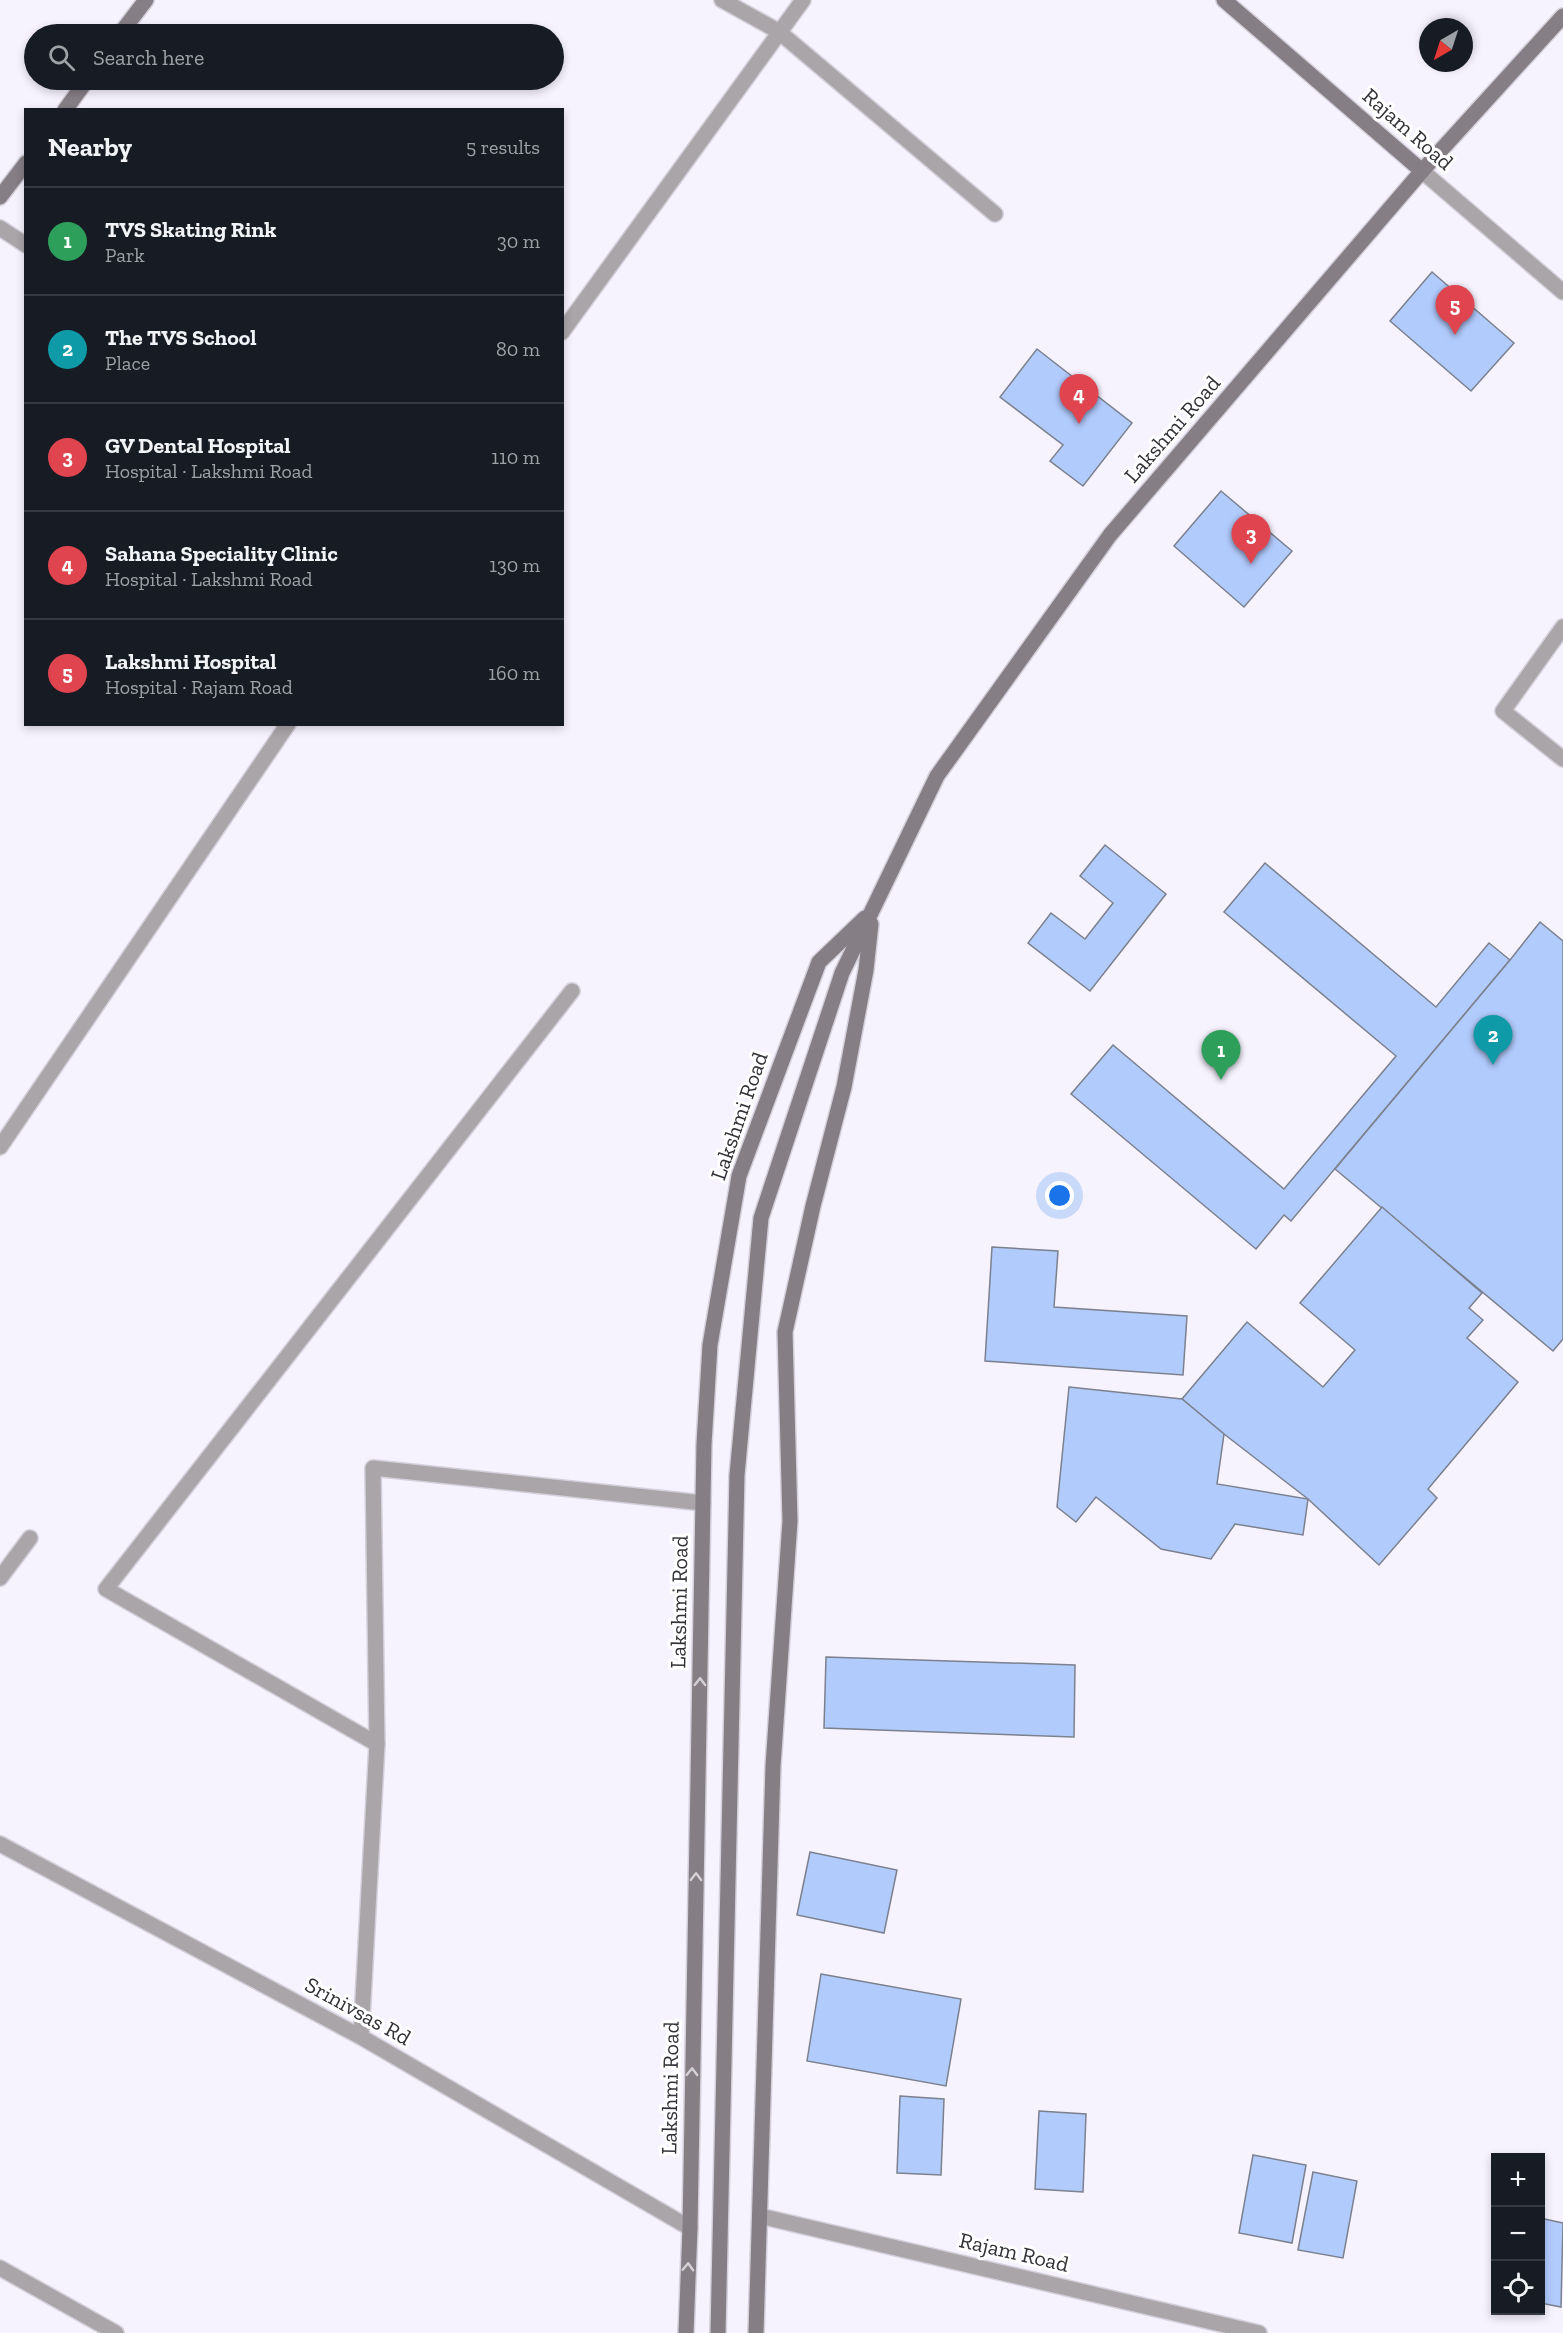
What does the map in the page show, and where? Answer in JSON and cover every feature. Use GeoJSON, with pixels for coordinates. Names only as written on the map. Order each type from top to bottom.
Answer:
{"type":"FeatureCollection","features":[{"type":"Feature","properties":{"kind":"street"},"geometry":{"type":"LineString","coordinates":[[128,24],[146,0]]}},
{"type":"Feature","properties":{"kind":"street"},"geometry":{"type":"LineString","coordinates":[[722,0],[778,31],[995,214]]}},
{"type":"Feature","properties":{"kind":"street"},"geometry":{"type":"LineString","coordinates":[[564,329],[778,31],[803,0]]}},
{"type":"Feature","properties":{"kind":"street","name":"Rajam Road"},"geometry":{"type":"LineString","coordinates":[[1224,0],[1563,292]]}},
{"type":"Feature","properties":{"kind":"street","name":"Lakshmi Road"},"geometry":{"type":"LineString","coordinates":[[718,2333],[736,1475],[761,1218],[842,973],[937,776],[1110,535],[1422,171],[1563,16]]}},
{"type":"Feature","properties":{"kind":"street"},"geometry":{"type":"LineString","coordinates":[[66,108],[80,90]]}},
{"type":"Feature","properties":{"kind":"street"},"geometry":{"type":"LineString","coordinates":[[0,197],[24,166]]}},
{"type":"Feature","properties":{"kind":"street"},"geometry":{"type":"LineString","coordinates":[[0,228],[24,244]]}},
{"type":"Feature","properties":{"kind":"street"},"geometry":{"type":"LineString","coordinates":[[1563,627],[1503,711],[1563,759]]}},
{"type":"Feature","properties":{"kind":"street"},"geometry":{"type":"LineString","coordinates":[[0,1147],[287,726]]}},
{"type":"Feature","properties":{"kind":"street","name":"Lakshmi Road"},"geometry":{"type":"LineString","coordinates":[[686,2329],[690,2228],[703,1503],[710,1345],[739,1176],[819,962],[872,912]]}},
{"type":"Feature","properties":{"kind":"street","name":"Lakshmi Road"},"geometry":{"type":"LineString","coordinates":[[756,2333],[773,1766],[789,1521],[785,1332],[813,1206],[844,1087],[866,970],[872,912]]}},
{"type":"Feature","properties":{"kind":"street"},"geometry":{"type":"LineString","coordinates":[[378,1744],[106,1589],[572,991]]}},
{"type":"Feature","properties":{"kind":"street"},"geometry":{"type":"LineString","coordinates":[[361,2037],[378,1744],[373,1468],[703,1503]]}},
{"type":"Feature","properties":{"kind":"street"},"geometry":{"type":"LineString","coordinates":[[0,1578],[30,1538]]}},
{"type":"Feature","properties":{"kind":"street","name":"Srinivsas Rd"},"geometry":{"type":"LineString","coordinates":[[0,1844],[361,2037],[690,2228]]}},
{"type":"Feature","properties":{"kind":"street","name":"Rajam Road"},"geometry":{"type":"LineString","coordinates":[[760,2216],[1259,2333]]}},
{"type":"Feature","properties":{"kind":"street"},"geometry":{"type":"LineString","coordinates":[[0,2268],[116,2333]]}},
{"type":"Feature","properties":{"kind":"building"},"geometry":{"type":"Polygon","coordinates":[[[1432,272],[1514,343],[1471,391],[1390,321],[1432,272]]]}},
{"type":"Feature","properties":{"kind":"building"},"geometry":{"type":"Polygon","coordinates":[[[1037,349],[1132,423],[1083,486],[1050,461],[1063,445],[1000,397],[1037,349]]]}},
{"type":"Feature","properties":{"kind":"building"},"geometry":{"type":"Polygon","coordinates":[[[1221,491],[1292,551],[1244,607],[1174,546],[1221,491]]]}},
{"type":"Feature","properties":{"kind":"building"},"geometry":{"type":"Polygon","coordinates":[[[1105,845],[1166,894],[1090,991],[1028,943],[1051,913],[1085,939],[1113,903],[1080,876],[1105,845]]]}},
{"type":"Feature","properties":{"kind":"building"},"geometry":{"type":"Polygon","coordinates":[[[1265,863],[1436,1007],[1489,943],[1510,960],[1291,1221],[1284,1215],[1256,1249],[1071,1094],[1113,1045],[1284,1189],[1396,1056],[1224,912],[1265,863]]]}},
{"type":"Feature","properties":{"kind":"building"},"geometry":{"type":"Polygon","coordinates":[[[1540,922],[1563,941],[1563,1339],[1553,1351],[1335,1169],[1540,922]]]}},
{"type":"Feature","properties":{"kind":"building"},"geometry":{"type":"Polygon","coordinates":[[[1382,1207],[1482,1293],[1469,1308],[1483,1320],[1467,1338],[1518,1382],[1428,1489],[1437,1498],[1379,1565],[1308,1499],[1182,1399],[1247,1322],[1323,1387],[1355,1350],[1300,1303],[1382,1207]]]}},
{"type":"Feature","properties":{"kind":"building"},"geometry":{"type":"Polygon","coordinates":[[[992,1247],[1058,1251],[1054,1307],[1187,1316],[1183,1375],[985,1361],[992,1247]]]}},
{"type":"Feature","properties":{"kind":"building"},"geometry":{"type":"Polygon","coordinates":[[[1069,1387],[1182,1399],[1224,1434],[1217,1484],[1308,1499],[1303,1535],[1235,1524],[1211,1559],[1161,1549],[1096,1497],[1076,1522],[1057,1507],[1069,1387]]]}},
{"type":"Feature","properties":{"kind":"building"},"geometry":{"type":"Polygon","coordinates":[[[826,1657],[1075,1665],[1074,1737],[824,1728],[826,1657]]]}},
{"type":"Feature","properties":{"kind":"building"},"geometry":{"type":"Polygon","coordinates":[[[810,1852],[897,1870],[884,1933],[797,1915],[810,1852]]]}},
{"type":"Feature","properties":{"kind":"building"},"geometry":{"type":"Polygon","coordinates":[[[821,1974],[961,1999],[946,2086],[807,2061],[821,1974]]]}},
{"type":"Feature","properties":{"kind":"building"},"geometry":{"type":"Polygon","coordinates":[[[900,2096],[944,2099],[941,2175],[897,2173],[900,2096]]]}},
{"type":"Feature","properties":{"kind":"building"},"geometry":{"type":"Polygon","coordinates":[[[1039,2111],[1086,2114],[1083,2192],[1035,2189],[1039,2111]]]}},
{"type":"Feature","properties":{"kind":"building"},"geometry":{"type":"Polygon","coordinates":[[[1253,2155],[1306,2165],[1292,2243],[1239,2233],[1253,2155]]]}},
{"type":"Feature","properties":{"kind":"building"},"geometry":{"type":"Polygon","coordinates":[[[1313,2172],[1357,2181],[1343,2258],[1298,2250],[1313,2172]]]}},
{"type":"Feature","properties":{"kind":"building"},"geometry":{"type":"Polygon","coordinates":[[[1545,2219],[1563,2223],[1561,2307],[1545,2304],[1545,2219]]]}},
{"type":"Feature","properties":{"kind":"place","name":"Lakshmi Hospital"},"geometry":{"type":"Point","coordinates":[1455,335]}},
{"type":"Feature","properties":{"kind":"place","name":"Sahana Speciality Clinic"},"geometry":{"type":"Point","coordinates":[1079,424]}},
{"type":"Feature","properties":{"kind":"place","name":"GV Dental Hospital"},"geometry":{"type":"Point","coordinates":[1251,564]}},
{"type":"Feature","properties":{"kind":"place","name":"The TVS School"},"geometry":{"type":"Point","coordinates":[1493,1065]}},
{"type":"Feature","properties":{"kind":"place","name":"TVS Skating Rink"},"geometry":{"type":"Point","coordinates":[1221,1080]}}]}
